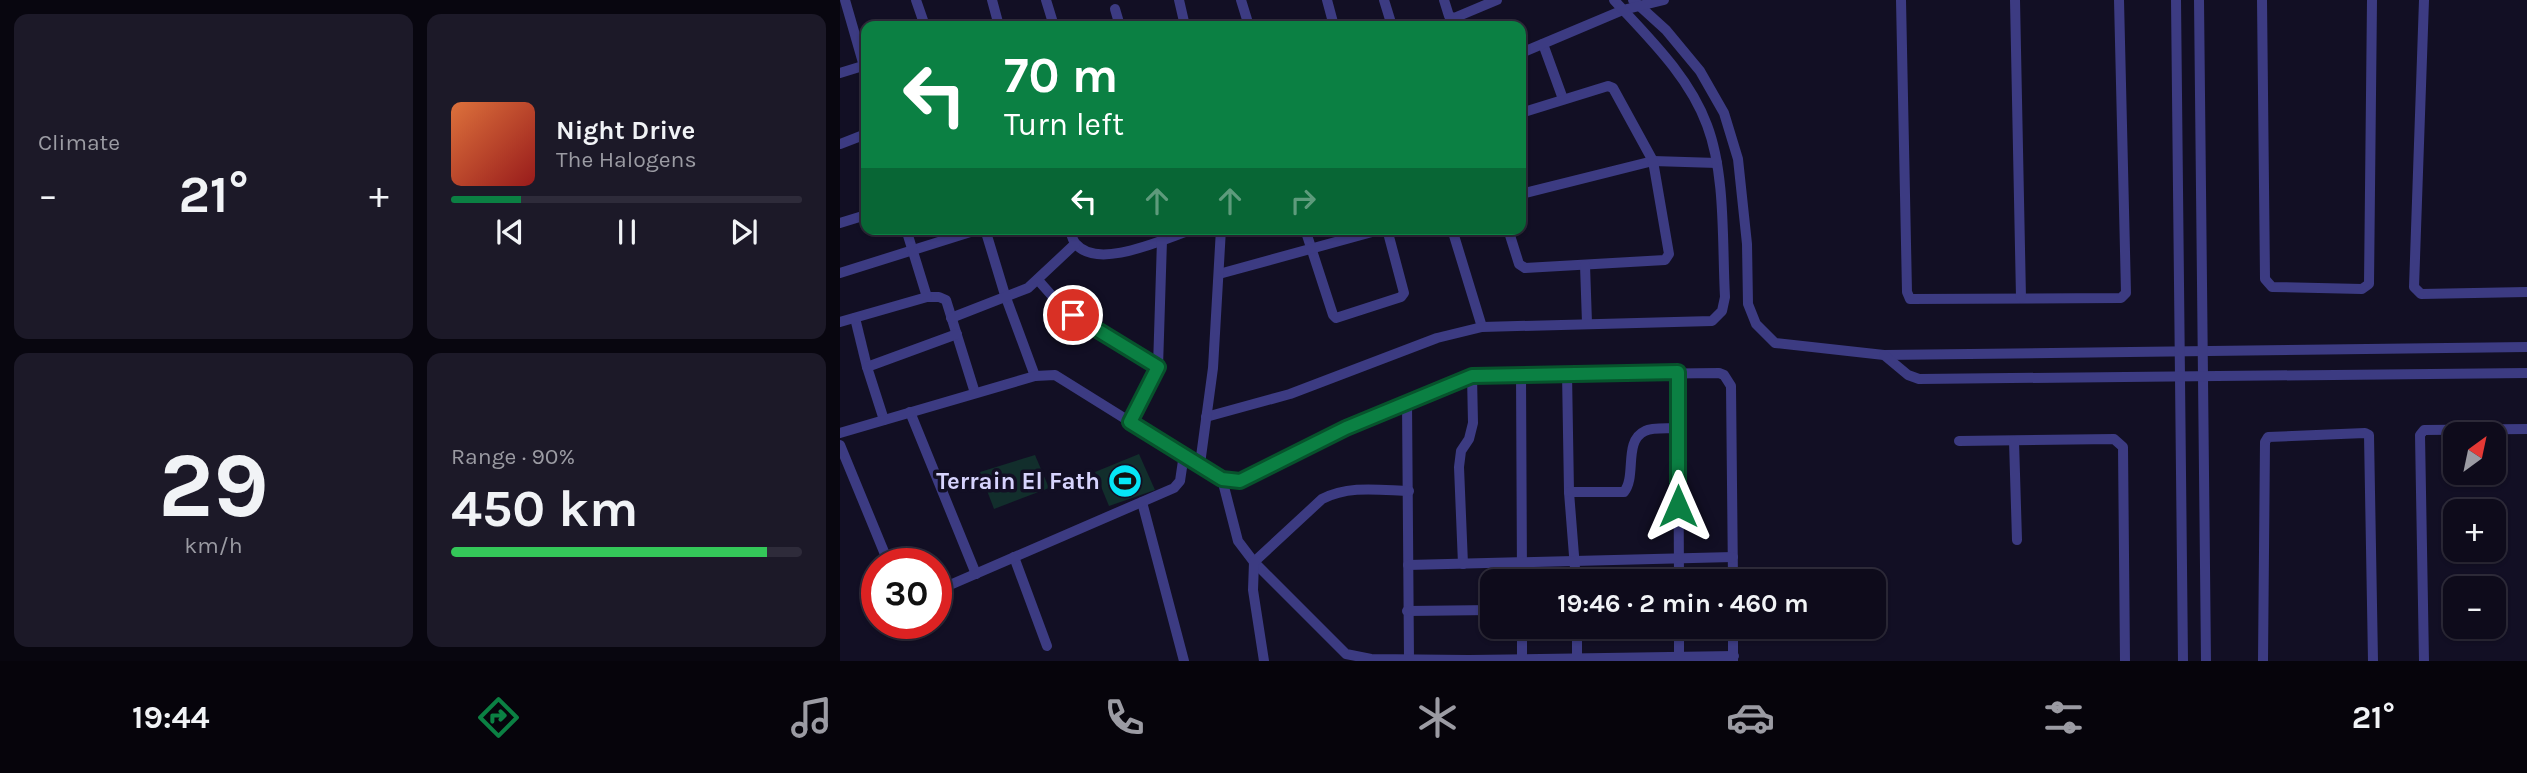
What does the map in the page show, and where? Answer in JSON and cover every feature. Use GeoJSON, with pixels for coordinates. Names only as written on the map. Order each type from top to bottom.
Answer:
{"type":"FeatureCollection","features":[{"type":"Feature","properties":{"kind":"street"},"geometry":{"type":"LineString","coordinates":[[845,0],[861,54]]}},
{"type":"Feature","properties":{"kind":"street"},"geometry":{"type":"LineString","coordinates":[[916,0],[923,21]]}},
{"type":"Feature","properties":{"kind":"street"},"geometry":{"type":"LineString","coordinates":[[1046,0],[1052,21]]}},
{"type":"Feature","properties":{"kind":"street"},"geometry":{"type":"LineString","coordinates":[[1179,0],[1184,21]]}},
{"type":"Feature","properties":{"kind":"street"},"geometry":{"type":"LineString","coordinates":[[1241,0],[1247,21]]}},
{"type":"Feature","properties":{"kind":"street"},"geometry":{"type":"LineString","coordinates":[[1327,0],[1333,21]]}},
{"type":"Feature","properties":{"kind":"street"},"geometry":{"type":"LineString","coordinates":[[1384,0],[1390,21]]}},
{"type":"Feature","properties":{"kind":"street"},"geometry":{"type":"LineString","coordinates":[[1444,0],[1449,16],[1454,18],[1497,0]]}},
{"type":"Feature","properties":{"kind":"street"},"geometry":{"type":"LineString","coordinates":[[1206,416],[1290,394],[1437,338],[1482,327],[1707,322],[1722,311],[1725,297],[1717,163],[1707,124],[1685,83],[1653,41],[1614,0]]}},
{"type":"Feature","properties":{"kind":"street"},"geometry":{"type":"LineString","coordinates":[[1526,51],[1636,3],[1664,0]]}},
{"type":"Feature","properties":{"kind":"street"},"geometry":{"type":"LineString","coordinates":[[1901,0],[1907,292],[1910,299],[2121,298],[2126,293],[2119,0]]}},
{"type":"Feature","properties":{"kind":"street"},"geometry":{"type":"LineString","coordinates":[[2015,0],[2021,299]]}},
{"type":"Feature","properties":{"kind":"street"},"geometry":{"type":"LineString","coordinates":[[2176,0],[2183,661]]}},
{"type":"Feature","properties":{"kind":"street"},"geometry":{"type":"LineString","coordinates":[[2199,0],[2206,661]]}},
{"type":"Feature","properties":{"kind":"street"},"geometry":{"type":"LineString","coordinates":[[2262,0],[2265,279],[2272,287],[2362,289],[2369,284],[2372,0]]}},
{"type":"Feature","properties":{"kind":"street"},"geometry":{"type":"LineString","coordinates":[[2424,0],[2414,287],[2420,294],[2527,292]]}},
{"type":"Feature","properties":{"kind":"street"},"geometry":{"type":"LineString","coordinates":[[995,1],[998,21]]}},
{"type":"Feature","properties":{"kind":"street"},"geometry":{"type":"LineString","coordinates":[[1636,3],[1666,30],[1700,71],[1724,114],[1738,159],[1747,244],[1748,303],[1756,324],[1775,343],[1884,355],[2527,347]]}},
{"type":"Feature","properties":{"kind":"street"},"geometry":{"type":"LineString","coordinates":[[1115,9],[1119,21]]}},
{"type":"Feature","properties":{"kind":"street"},"geometry":{"type":"LineString","coordinates":[[1543,44],[1563,99]]}},
{"type":"Feature","properties":{"kind":"street"},"geometry":{"type":"LineString","coordinates":[[840,73],[861,68]]}},
{"type":"Feature","properties":{"kind":"street"},"geometry":{"type":"LineString","coordinates":[[1510,235],[1518,264],[1525,268],[1665,260],[1668,254],[1653,161],[1613,88],[1608,86],[1526,111]]}},
{"type":"Feature","properties":{"kind":"street"},"geometry":{"type":"LineString","coordinates":[[840,144],[861,136]]}},
{"type":"Feature","properties":{"kind":"street"},"geometry":{"type":"LineString","coordinates":[[1526,193],[1653,161],[1717,163]]}},
{"type":"Feature","properties":{"kind":"street"},"geometry":{"type":"LineString","coordinates":[[840,222],[861,216]]}},
{"type":"Feature","properties":{"kind":"street"},"geometry":{"type":"LineString","coordinates":[[907,235],[926,297]]}},
{"type":"Feature","properties":{"kind":"street"},"geometry":{"type":"LineString","coordinates":[[840,273],[963,235]]}},
{"type":"Feature","properties":{"kind":"street"},"geometry":{"type":"LineString","coordinates":[[985,235],[1035,376]]}},
{"type":"Feature","properties":{"kind":"street"},"geometry":{"type":"LineString","coordinates":[[1072,235],[1075,244],[1089,254],[1099,256],[1118,254],[1177,235]]}},
{"type":"Feature","properties":{"kind":"street"},"geometry":{"type":"LineString","coordinates":[[1200,464],[1221,235]]}},
{"type":"Feature","properties":{"kind":"street"},"geometry":{"type":"LineString","coordinates":[[1307,235],[1333,316],[1336,318],[1401,298],[1404,293],[1387,235]]}},
{"type":"Feature","properties":{"kind":"street"},"geometry":{"type":"LineString","coordinates":[[1219,274],[1363,235]]}},
{"type":"Feature","properties":{"kind":"street"},"geometry":{"type":"LineString","coordinates":[[1454,235],[1482,327]]}},
{"type":"Feature","properties":{"kind":"street"},"geometry":{"type":"LineString","coordinates":[[1130,422],[1158,367],[1162,240]]}},
{"type":"Feature","properties":{"kind":"street"},"geometry":{"type":"LineString","coordinates":[[951,318],[1028,288],[1075,244]]}},
{"type":"Feature","properties":{"kind":"street"},"geometry":{"type":"LineString","coordinates":[[1585,265],[1587,323]]}},
{"type":"Feature","properties":{"kind":"street"},"geometry":{"type":"LineString","coordinates":[[1038,280],[1061,306],[1158,367]]}},
{"type":"Feature","properties":{"kind":"street"},"geometry":{"type":"LineString","coordinates":[[840,322],[926,297],[944,299],[975,393]]}},
{"type":"Feature","properties":{"kind":"street"},"geometry":{"type":"LineString","coordinates":[[855,318],[884,420]]}},
{"type":"Feature","properties":{"kind":"street"},"geometry":{"type":"LineString","coordinates":[[867,367],[957,334]]}},
{"type":"Feature","properties":{"kind":"street"},"geometry":{"type":"LineString","coordinates":[[1884,355],[1908,375],[1919,379],[2527,373]]}},
{"type":"Feature","properties":{"kind":"street"},"geometry":{"type":"LineString","coordinates":[[1678,372],[1679,569]]}},
{"type":"Feature","properties":{"kind":"street"},"geometry":{"type":"LineString","coordinates":[[840,433],[1048,374],[1063,377],[1222,479],[1240,481],[1346,428],[1472,376],[1521,373],[1719,373],[1724,374],[1731,386],[1733,569]]}},
{"type":"Feature","properties":{"kind":"street"},"geometry":{"type":"LineString","coordinates":[[1521,373],[1523,569]]}},
{"type":"Feature","properties":{"kind":"street"},"geometry":{"type":"LineString","coordinates":[[1567,373],[1569,492],[1575,569]]}},
{"type":"Feature","properties":{"kind":"street"},"geometry":{"type":"LineString","coordinates":[[1463,564],[1459,467],[1461,451],[1469,439],[1473,423],[1472,376]]}},
{"type":"Feature","properties":{"kind":"street"},"geometry":{"type":"LineString","coordinates":[[1407,402],[1409,659]]}},
{"type":"Feature","properties":{"kind":"street"},"geometry":{"type":"LineString","coordinates":[[910,412],[976,574]]}},
{"type":"Feature","properties":{"kind":"street"},"geometry":{"type":"LineString","coordinates":[[1569,492],[1624,492],[1630,479],[1633,448],[1640,435],[1646,430],[1678,428]]}},
{"type":"Feature","properties":{"kind":"street"},"geometry":{"type":"LineString","coordinates":[[2424,661],[2420,435],[2424,430],[2527,429]]}},
{"type":"Feature","properties":{"kind":"street"},"geometry":{"type":"LineString","coordinates":[[2263,661],[2265,442],[2268,437],[2365,433],[2369,435],[2373,661]]}},
{"type":"Feature","properties":{"kind":"street"},"geometry":{"type":"LineString","coordinates":[[1959,441],[2114,439],[2123,447],[2125,661]]}},
{"type":"Feature","properties":{"kind":"street"},"geometry":{"type":"LineString","coordinates":[[2014,441],[2017,540]]}},
{"type":"Feature","properties":{"kind":"street"},"geometry":{"type":"LineString","coordinates":[[840,445],[882,548]]}},
{"type":"Feature","properties":{"kind":"street"},"geometry":{"type":"LineString","coordinates":[[952,584],[1178,485],[1184,454]]}},
{"type":"Feature","properties":{"kind":"street"},"geometry":{"type":"LineString","coordinates":[[1222,479],[1235,534],[1254,562],[1346,657],[1469,660],[1733,658],[1734,639]]}},
{"type":"Feature","properties":{"kind":"street"},"geometry":{"type":"LineString","coordinates":[[1264,661],[1253,590],[1254,562],[1322,499],[1334,493],[1359,489],[1409,491]]}},
{"type":"Feature","properties":{"kind":"street"},"geometry":{"type":"LineString","coordinates":[[1142,502],[1184,661]]}},
{"type":"Feature","properties":{"kind":"street"},"geometry":{"type":"LineString","coordinates":[[1014,557],[1047,646]]}},
{"type":"Feature","properties":{"kind":"street"},"geometry":{"type":"LineString","coordinates":[[1408,565],[1733,557]]}},
{"type":"Feature","properties":{"kind":"street"},"geometry":{"type":"LineString","coordinates":[[1407,611],[1480,610]]}},
{"type":"Feature","properties":{"kind":"street"},"geometry":{"type":"LineString","coordinates":[[1522,639],[1522,660]]}},
{"type":"Feature","properties":{"kind":"street"},"geometry":{"type":"LineString","coordinates":[[1577,639],[1577,660]]}},
{"type":"Feature","properties":{"kind":"street"},"geometry":{"type":"LineString","coordinates":[[1679,639],[1679,658]]}},
{"type":"Feature","properties":{"kind":"green space","name":"Terrain El Fath"},"geometry":{"type":"Polygon","coordinates":[[[1139,454],[1155,490],[1109,506],[1095,472],[1139,454]]]}},
{"type":"Feature","properties":{"kind":"green space"},"geometry":{"type":"Polygon","coordinates":[[[1035,455],[1049,488],[994,509],[980,472],[1035,455]]]}},
{"type":"Feature","properties":{"kind":"place","name":"Terrain El Fath"},"geometry":{"type":"Point","coordinates":[1125,481]}},
{"type":"Feature","properties":{"kind":"route"},"geometry":{"type":"LineString","coordinates":[[1073,315],[1158,367],[1154,380],[1130,422],[1222,479],[1233,482],[1240,481],[1346,428],[1472,376],[1678,372],[1678,506]]}}]}
